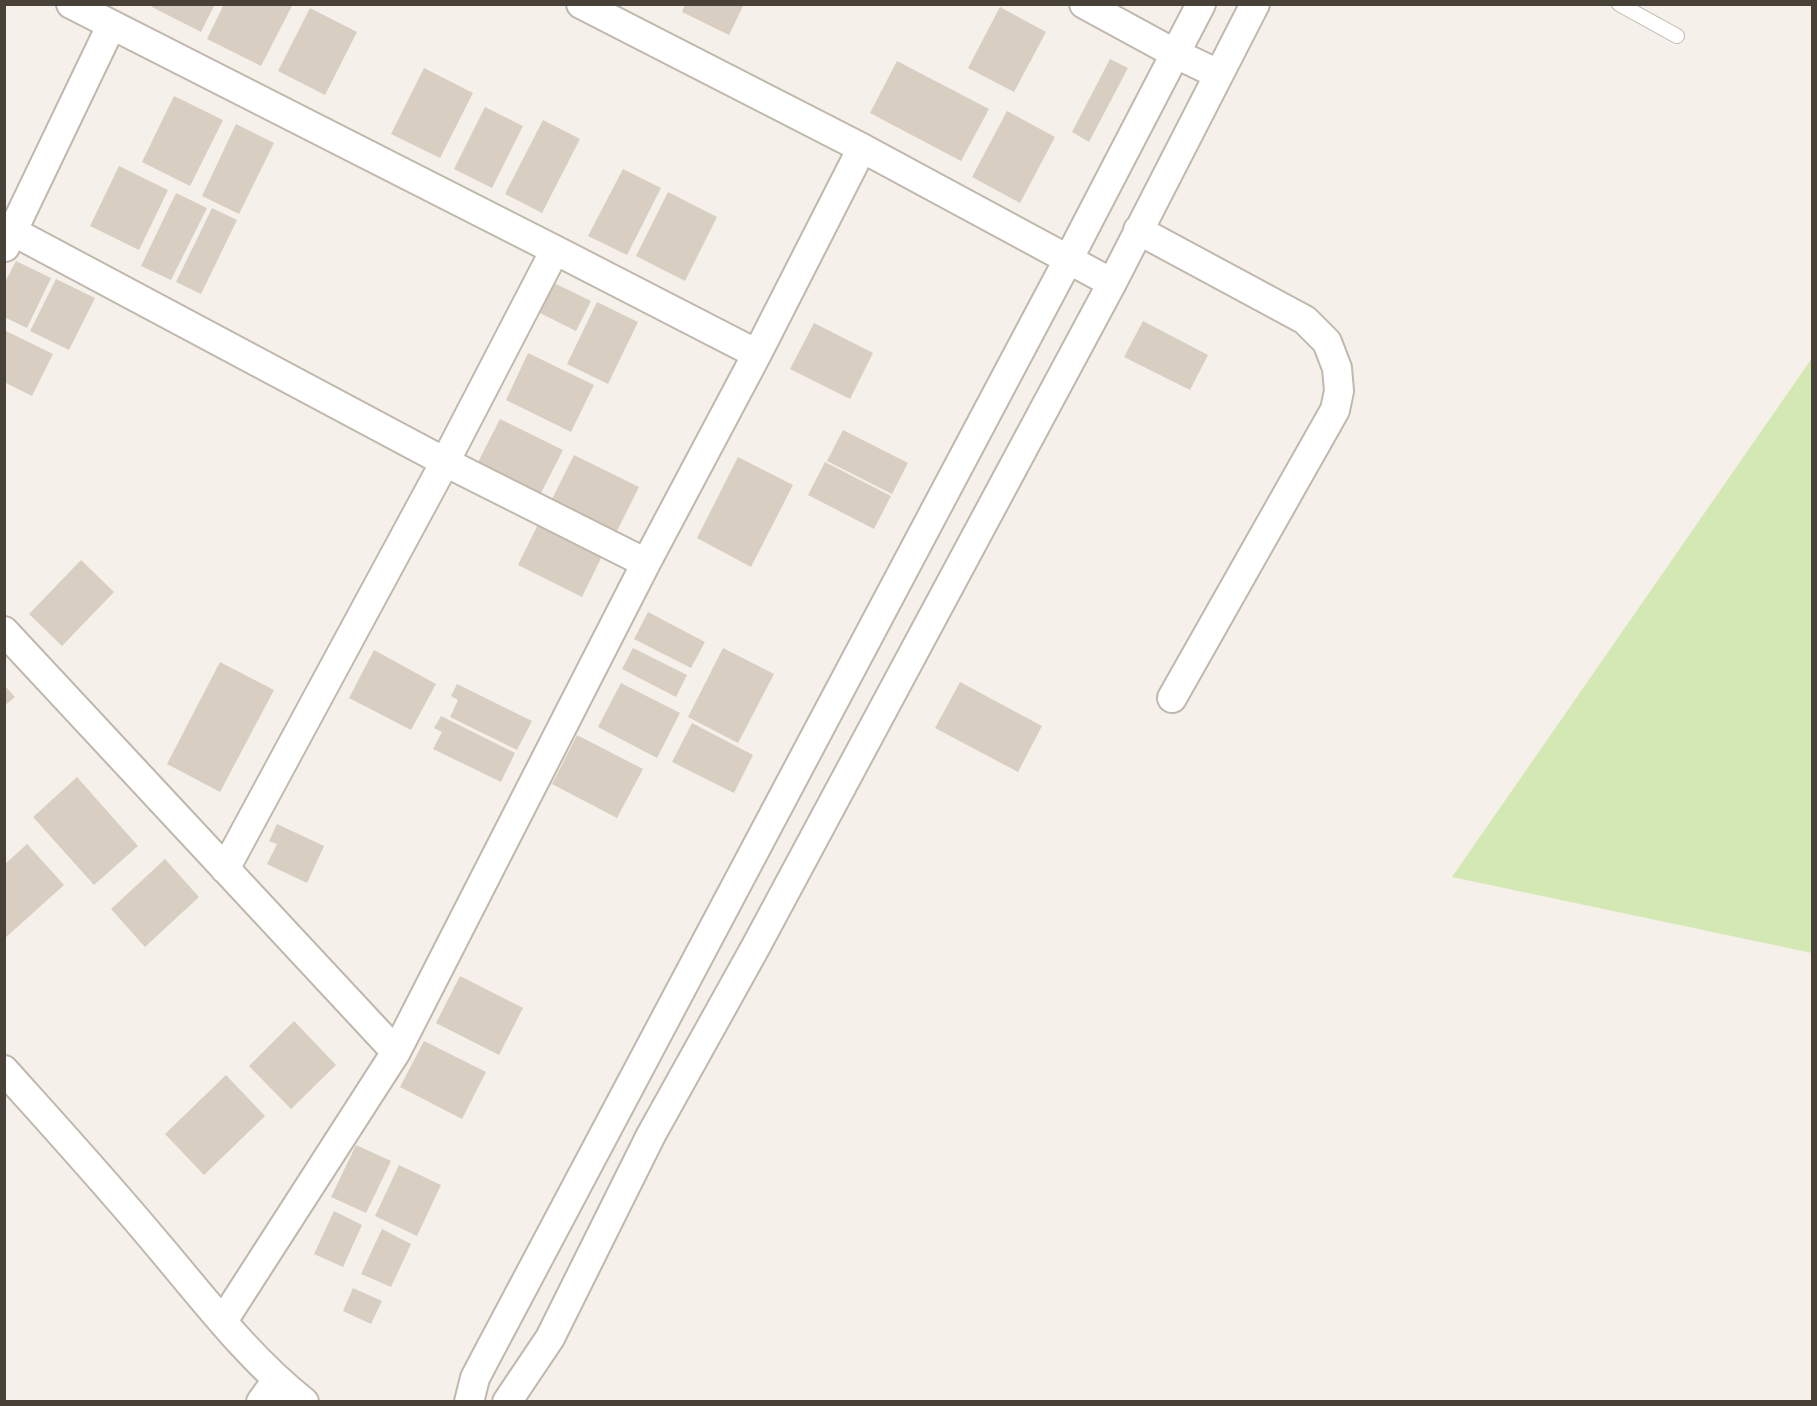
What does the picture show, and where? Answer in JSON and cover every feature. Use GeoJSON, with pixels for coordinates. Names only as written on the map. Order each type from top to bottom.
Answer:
{"type":"FeatureCollection","features":[{"type":"Feature","properties":{"kind":"street"},"geometry":{"type":"LineString","coordinates":[[71,4],[757,354]]}},
{"type":"Feature","properties":{"kind":"street"},"geometry":{"type":"LineString","coordinates":[[581,4],[862,148],[1112,284]]}},
{"type":"Feature","properties":{"kind":"street"},"geometry":{"type":"LineString","coordinates":[[1084,4],[1218,74]]}},
{"type":"Feature","properties":{"kind":"street"},"geometry":{"type":"LineString","coordinates":[[469,1401],[475,1378],[486,1357],[1068,260],[1201,4]]}},
{"type":"Feature","properties":{"kind":"street"},"geometry":{"type":"LineString","coordinates":[[507,1401],[550,1338],[651,1135],[766,927],[1112,284],[1255,4]]}},
{"type":"Feature","properties":{"kind":"street"},"geometry":{"type":"LineString","coordinates":[[111,26],[9,241],[646,563]]}},
{"type":"Feature","properties":{"kind":"street"},"geometry":{"type":"LineString","coordinates":[[223,1321],[396,1052],[646,563],[757,354],[862,148]]}},
{"type":"Feature","properties":{"kind":"street"},"geometry":{"type":"LineString","coordinates":[[1138,230],[1305,320],[1327,342],[1337,368],[1339,391],[1335,410],[1172,698]]}},
{"type":"Feature","properties":{"kind":"street"},"geometry":{"type":"LineString","coordinates":[[225,869],[445,462],[555,250]]}},
{"type":"Feature","properties":{"kind":"street"},"geometry":{"type":"LineString","coordinates":[[4,631],[396,1052]]}},
{"type":"Feature","properties":{"kind":"street"},"geometry":{"type":"LineString","coordinates":[[4,1070],[106,1183],[223,1321],[269,1391],[304,1401]]}},
{"type":"Feature","properties":{"kind":"lane"},"geometry":{"type":"LineString","coordinates":[[1619,4],[1677,36]]}},
{"type":"Feature","properties":{"kind":"green space"},"geometry":{"type":"Polygon","coordinates":[[[1812,358],[1812,953],[1452,877],[1812,358]]]}},
{"type":"Feature","properties":{"kind":"building"},"geometry":{"type":"Polygon","coordinates":[[[153,4],[215,4],[201,32],[152,7],[153,4]]]}},
{"type":"Feature","properties":{"kind":"building"},"geometry":{"type":"Polygon","coordinates":[[[224,4],[293,4],[261,66],[207,39],[224,4]]]}},
{"type":"Feature","properties":{"kind":"building"},"geometry":{"type":"Polygon","coordinates":[[[685,4],[744,4],[729,35],[682,12],[685,4]]]}},
{"type":"Feature","properties":{"kind":"building"},"geometry":{"type":"Polygon","coordinates":[[[1000,7],[1046,32],[1014,92],[968,68],[1000,7]]]}},
{"type":"Feature","properties":{"kind":"building"},"geometry":{"type":"Polygon","coordinates":[[[310,8],[357,32],[325,95],[278,71],[310,8]]]}},
{"type":"Feature","properties":{"kind":"building"},"geometry":{"type":"Polygon","coordinates":[[[1110,59],[1128,68],[1089,142],[1072,132],[1110,59]]]}},
{"type":"Feature","properties":{"kind":"building"},"geometry":{"type":"Polygon","coordinates":[[[897,61],[989,109],[961,161],[870,113],[897,61]]]}},
{"type":"Feature","properties":{"kind":"building"},"geometry":{"type":"Polygon","coordinates":[[[424,68],[473,93],[440,158],[391,134],[424,68]]]}},
{"type":"Feature","properties":{"kind":"building"},"geometry":{"type":"Polygon","coordinates":[[[174,96],[223,120],[190,186],[142,162],[174,96]]]}},
{"type":"Feature","properties":{"kind":"building"},"geometry":{"type":"Polygon","coordinates":[[[485,107],[523,126],[492,188],[454,169],[485,107]]]}},
{"type":"Feature","properties":{"kind":"building"},"geometry":{"type":"Polygon","coordinates":[[[1007,111],[1055,137],[1020,203],[972,177],[1007,111]]]}},
{"type":"Feature","properties":{"kind":"building"},"geometry":{"type":"Polygon","coordinates":[[[543,120],[580,139],[542,213],[505,194],[543,120]]]}},
{"type":"Feature","properties":{"kind":"building"},"geometry":{"type":"Polygon","coordinates":[[[236,124],[274,143],[239,214],[202,196],[236,124]]]}},
{"type":"Feature","properties":{"kind":"building"},"geometry":{"type":"Polygon","coordinates":[[[119,166],[168,190],[139,250],[90,226],[119,166]]]}},
{"type":"Feature","properties":{"kind":"building"},"geometry":{"type":"Polygon","coordinates":[[[623,169],[661,188],[627,255],[588,236],[623,169]]]}},
{"type":"Feature","properties":{"kind":"building"},"geometry":{"type":"Polygon","coordinates":[[[668,192],[717,217],[685,281],[636,256],[668,192]]]}},
{"type":"Feature","properties":{"kind":"building"},"geometry":{"type":"Polygon","coordinates":[[[176,193],[207,208],[171,280],[141,266],[176,193]]]}},
{"type":"Feature","properties":{"kind":"building"},"geometry":{"type":"Polygon","coordinates":[[[212,208],[237,220],[201,294],[176,282],[212,208]]]}},
{"type":"Feature","properties":{"kind":"building"},"geometry":{"type":"Polygon","coordinates":[[[16,261],[51,278],[27,328],[4,317],[4,284],[16,261]]]}},
{"type":"Feature","properties":{"kind":"building"},"geometry":{"type":"Polygon","coordinates":[[[56,279],[95,298],[69,350],[30,331],[56,279]]]}},
{"type":"Feature","properties":{"kind":"building"},"geometry":{"type":"Polygon","coordinates":[[[554,283],[591,301],[576,331],[540,313],[554,283]]]}},
{"type":"Feature","properties":{"kind":"building"},"geometry":{"type":"Polygon","coordinates":[[[597,302],[638,322],[608,384],[567,364],[597,302]]]}},
{"type":"Feature","properties":{"kind":"building"},"geometry":{"type":"Polygon","coordinates":[[[1143,321],[1208,355],[1190,390],[1124,357],[1143,321]]]}},
{"type":"Feature","properties":{"kind":"building"},"geometry":{"type":"Polygon","coordinates":[[[814,323],[873,353],[850,399],[790,369],[814,323]]]}},
{"type":"Feature","properties":{"kind":"building"},"geometry":{"type":"Polygon","coordinates":[[[4,330],[53,354],[32,396],[4,382],[4,330]]]}},
{"type":"Feature","properties":{"kind":"building"},"geometry":{"type":"Polygon","coordinates":[[[528,353],[594,385],[571,432],[506,400],[528,353]]]}},
{"type":"Feature","properties":{"kind":"building"},"geometry":{"type":"Polygon","coordinates":[[[500,419],[563,450],[539,497],[476,466],[500,419]]]}},
{"type":"Feature","properties":{"kind":"building"},"geometry":{"type":"Polygon","coordinates":[[[843,430],[908,463],[892,494],[827,461],[843,430]]]}},
{"type":"Feature","properties":{"kind":"building"},"geometry":{"type":"Polygon","coordinates":[[[574,455],[639,487],[616,533],[551,501],[574,455]]]}},
{"type":"Feature","properties":{"kind":"building"},"geometry":{"type":"Polygon","coordinates":[[[738,457],[793,485],[751,567],[697,538],[738,457]]]}},
{"type":"Feature","properties":{"kind":"building"},"geometry":{"type":"Polygon","coordinates":[[[825,462],[891,496],[874,529],[808,495],[825,462]]]}},
{"type":"Feature","properties":{"kind":"building"},"geometry":{"type":"Polygon","coordinates":[[[541,518],[605,550],[582,597],[518,565],[541,518]]]}},
{"type":"Feature","properties":{"kind":"building"},"geometry":{"type":"Polygon","coordinates":[[[81,560],[114,592],[62,646],[29,614],[81,560]]]}},
{"type":"Feature","properties":{"kind":"building"},"geometry":{"type":"Polygon","coordinates":[[[648,612],[705,642],[691,668],[634,639],[648,612]]]}},
{"type":"Feature","properties":{"kind":"building"},"geometry":{"type":"Polygon","coordinates":[[[633,648],[687,675],[676,697],[622,669],[633,648]]]}},
{"type":"Feature","properties":{"kind":"building"},"geometry":{"type":"Polygon","coordinates":[[[723,648],[774,674],[738,743],[688,717],[723,648]]]}},
{"type":"Feature","properties":{"kind":"building"},"geometry":{"type":"Polygon","coordinates":[[[374,650],[436,684],[411,730],[349,698],[374,650]]]}},
{"type":"Feature","properties":{"kind":"building"},"geometry":{"type":"Polygon","coordinates":[[[220,662],[274,690],[220,792],[167,764],[220,662]]]}},
{"type":"Feature","properties":{"kind":"building"},"geometry":{"type":"Polygon","coordinates":[[[960,682],[1042,726],[1018,772],[935,728],[960,682]]]}},
{"type":"Feature","properties":{"kind":"building"},"geometry":{"type":"Polygon","coordinates":[[[621,683],[680,713],[657,758],[598,727],[621,683]]]}},
{"type":"Feature","properties":{"kind":"building"},"geometry":{"type":"Polygon","coordinates":[[[457,684],[532,721],[517,750],[450,717],[458,700],[451,696],[457,684]]]}},
{"type":"Feature","properties":{"kind":"building"},"geometry":{"type":"Polygon","coordinates":[[[4,685],[15,697],[4,706],[4,685]]]}},
{"type":"Feature","properties":{"kind":"building"},"geometry":{"type":"Polygon","coordinates":[[[441,716],[515,753],[501,782],[433,749],[442,732],[434,728],[441,716]]]}},
{"type":"Feature","properties":{"kind":"building"},"geometry":{"type":"Polygon","coordinates":[[[692,723],[753,755],[734,793],[672,762],[692,723]]]}},
{"type":"Feature","properties":{"kind":"building"},"geometry":{"type":"Polygon","coordinates":[[[577,735],[643,769],[617,818],[552,784],[577,735]]]}},
{"type":"Feature","properties":{"kind":"building"},"geometry":{"type":"Polygon","coordinates":[[[77,777],[138,846],[94,885],[33,817],[77,777]]]}},
{"type":"Feature","properties":{"kind":"building"},"geometry":{"type":"Polygon","coordinates":[[[277,824],[324,846],[307,883],[267,864],[277,844],[269,841],[277,824]]]}},
{"type":"Feature","properties":{"kind":"building"},"geometry":{"type":"Polygon","coordinates":[[[27,844],[64,885],[4,939],[4,865],[27,844]]]}},
{"type":"Feature","properties":{"kind":"building"},"geometry":{"type":"Polygon","coordinates":[[[165,859],[199,897],[145,947],[111,909],[165,859]]]}},
{"type":"Feature","properties":{"kind":"building"},"geometry":{"type":"Polygon","coordinates":[[[460,976],[523,1008],[499,1055],[436,1023],[460,976]]]}},
{"type":"Feature","properties":{"kind":"building"},"geometry":{"type":"Polygon","coordinates":[[[294,1021],[336,1065],[291,1109],[249,1066],[294,1021]]]}},
{"type":"Feature","properties":{"kind":"building"},"geometry":{"type":"Polygon","coordinates":[[[424,1041],[486,1072],[462,1119],[400,1087],[424,1041]]]}},
{"type":"Feature","properties":{"kind":"building"},"geometry":{"type":"Polygon","coordinates":[[[226,1075],[265,1116],[204,1175],[165,1134],[226,1075]]]}},
{"type":"Feature","properties":{"kind":"building"},"geometry":{"type":"Polygon","coordinates":[[[356,1145],[391,1161],[366,1213],[331,1197],[356,1145]]]}},
{"type":"Feature","properties":{"kind":"building"},"geometry":{"type":"Polygon","coordinates":[[[399,1165],[441,1185],[417,1236],[375,1216],[399,1165]]]}},
{"type":"Feature","properties":{"kind":"building"},"geometry":{"type":"Polygon","coordinates":[[[334,1211],[362,1225],[343,1267],[314,1254],[334,1211]]]}},
{"type":"Feature","properties":{"kind":"building"},"geometry":{"type":"Polygon","coordinates":[[[382,1229],[411,1244],[391,1287],[361,1274],[382,1229]]]}},
{"type":"Feature","properties":{"kind":"building"},"geometry":{"type":"Polygon","coordinates":[[[353,1288],[382,1301],[371,1324],[343,1311],[353,1288]]]}}]}
